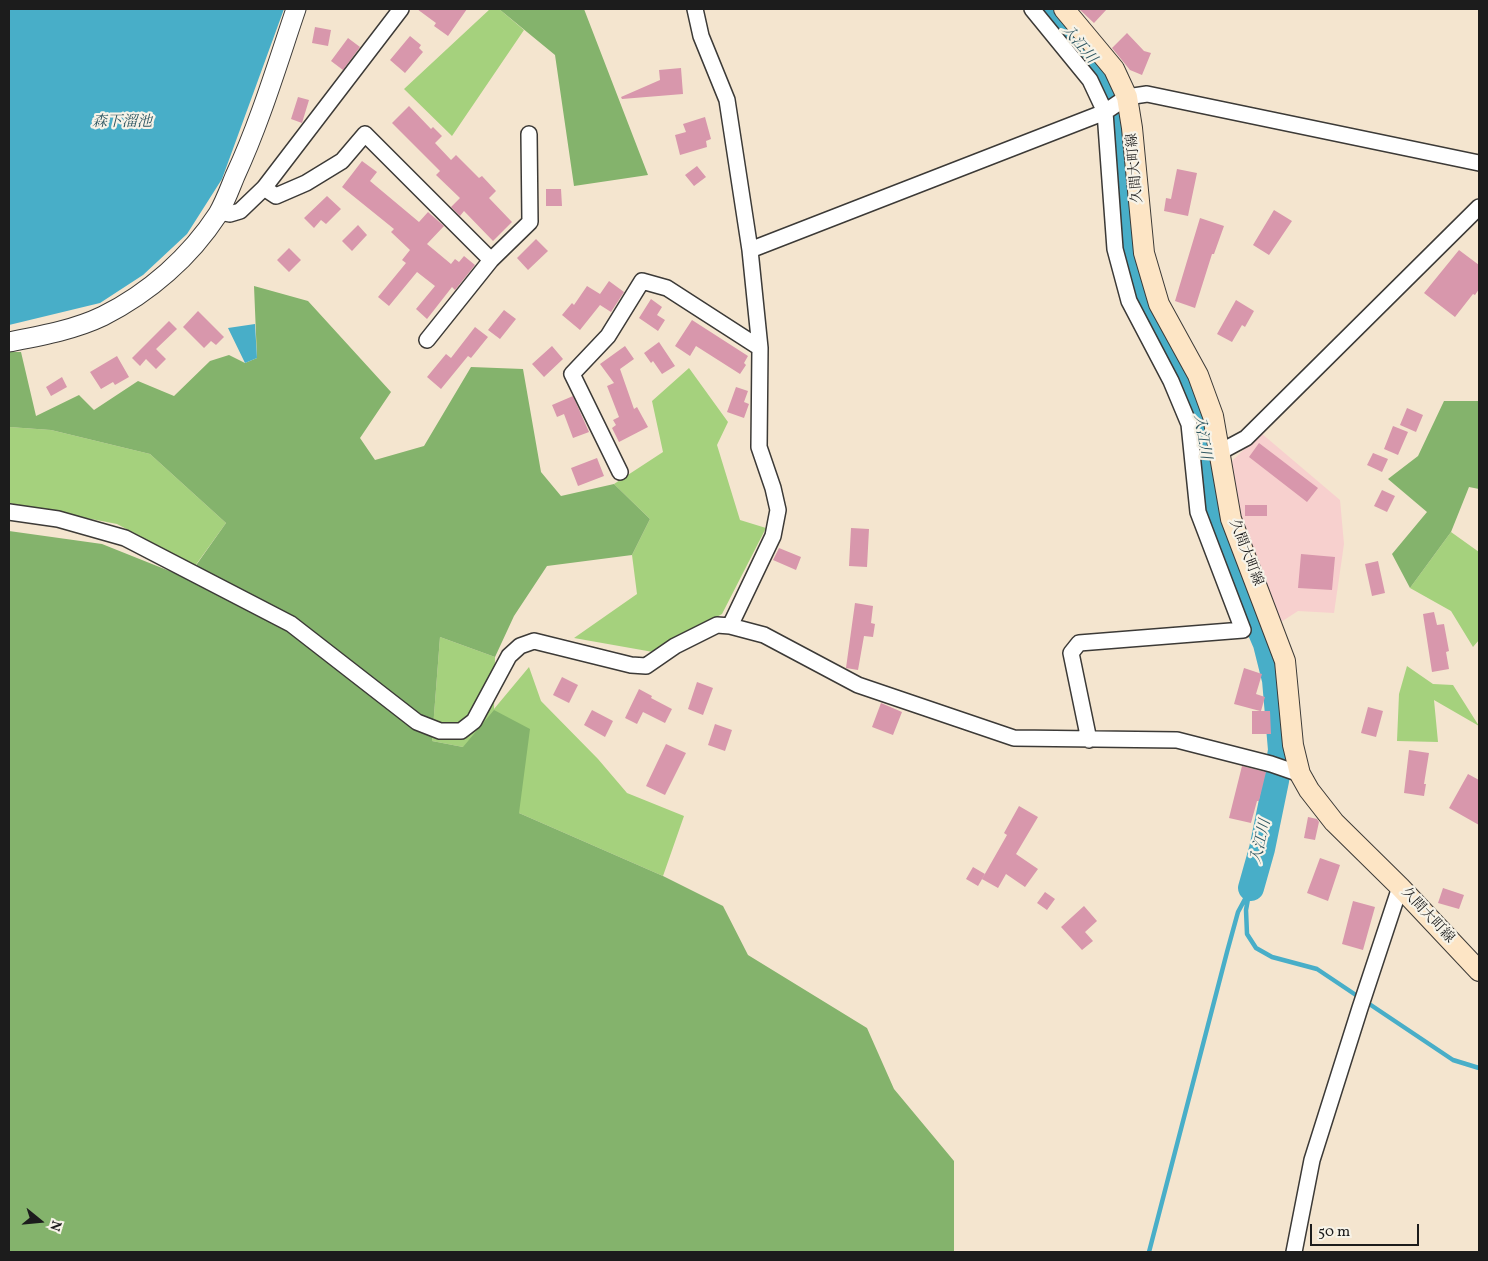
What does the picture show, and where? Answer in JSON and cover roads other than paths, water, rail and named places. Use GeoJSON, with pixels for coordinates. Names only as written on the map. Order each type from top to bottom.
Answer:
{"type":"FeatureCollection","features":[{"type":"Feature","properties":{"kind":"main road","name":"久間大町線"},"geometry":{"type":"LineString","coordinates":[[1064,9],[1114,69],[1127,97],[1132,128],[1144,253],[1159,304],[1198,375],[1213,416],[1231,519],[1285,660],[1293,745],[1286,769],[1309,790],[1334,822],[1400,887],[1479,971]]}},
{"type":"Feature","properties":{"kind":"street"},"geometry":{"type":"LineString","coordinates":[[9,342],[53,333],[102,316],[139,296],[169,272],[204,233],[219,212],[244,157],[296,9]]}},
{"type":"Feature","properties":{"kind":"street"},"geometry":{"type":"LineString","coordinates":[[219,212],[230,214],[240,211],[264,188],[401,9]]}},
{"type":"Feature","properties":{"kind":"street"},"geometry":{"type":"LineString","coordinates":[[695,9],[702,36],[727,100],[750,250],[760,348],[760,447],[778,510],[773,536],[730,626]]}},
{"type":"Feature","properties":{"kind":"street"},"geometry":{"type":"LineString","coordinates":[[1032,9],[1090,80],[1105,112],[1115,249],[1129,301],[1171,381],[1189,424],[1198,512],[1243,630],[1078,643],[1071,653],[1089,740]]}},
{"type":"Feature","properties":{"kind":"street"},"geometry":{"type":"LineString","coordinates":[[750,250],[1105,112],[1127,97],[1147,94],[1479,163]]}},
{"type":"Feature","properties":{"kind":"street"},"geometry":{"type":"LineString","coordinates":[[264,188],[276,196],[306,182],[342,161],[365,134],[491,260]]}},
{"type":"Feature","properties":{"kind":"street"},"geometry":{"type":"LineString","coordinates":[[427,340],[491,260],[530,222],[529,134]]}},
{"type":"Feature","properties":{"kind":"street"},"geometry":{"type":"LineString","coordinates":[[1220,452],[1246,438],[1479,208]]}},
{"type":"Feature","properties":{"kind":"street"},"geometry":{"type":"LineString","coordinates":[[620,472],[572,374],[608,336],[642,281],[666,288],[760,348]]}},
{"type":"Feature","properties":{"kind":"street"},"geometry":{"type":"LineString","coordinates":[[9,512],[58,519],[125,538],[291,624],[417,722],[440,731],[461,731],[474,721],[509,656],[520,646],[534,641],[631,665],[646,666],[675,646],[717,625],[730,626],[764,635],[858,685],[1014,738],[1177,740],[1286,769]]}},
{"type":"Feature","properties":{"kind":"street"},"geometry":{"type":"LineString","coordinates":[[1294,1252],[1312,1160],[1400,887]]}},
{"type":"Feature","properties":{"kind":"water","name":"森下溜池"},"geometry":{"type":"Polygon","coordinates":[[[9,9],[284,9],[222,179],[187,234],[143,275],[100,303],[9,325],[9,9]]]}},
{"type":"Feature","properties":{"kind":"water"},"geometry":{"type":"Polygon","coordinates":[[[255,324],[257,358],[245,363],[228,328],[255,324]]]}},
{"type":"Feature","properties":{"kind":"waterway","name":"入江川"},"geometry":{"type":"LineString","coordinates":[[1048,9],[1100,71],[1118,119],[1126,239],[1142,301],[1187,378],[1200,419],[1209,489],[1221,539],[1266,644],[1275,680],[1281,750],[1262,849],[1251,888]]}},
{"type":"Feature","properties":{"kind":"waterway"},"geometry":{"type":"LineString","coordinates":[[1149,1252],[1238,912],[1251,888]]}},
{"type":"Feature","properties":{"kind":"waterway"},"geometry":{"type":"LineString","coordinates":[[1249,893],[1246,910],[1247,934],[1256,948],[1272,957],[1317,969],[1453,1060],[1479,1068]]}}]}
